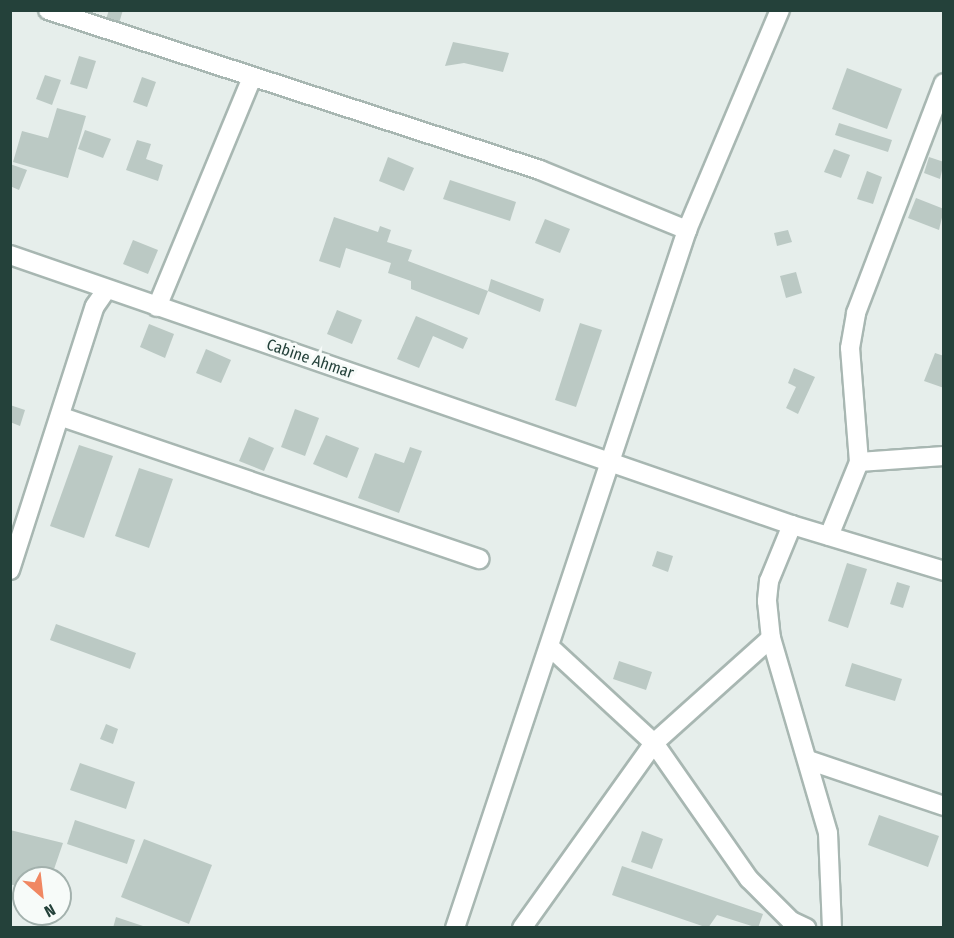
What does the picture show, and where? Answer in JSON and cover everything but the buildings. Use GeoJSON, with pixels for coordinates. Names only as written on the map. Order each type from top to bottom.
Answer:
{"type":"FeatureCollection","features":[{"type":"Feature","properties":{"kind":"street"},"geometry":{"type":"LineString","coordinates":[[48,10],[540,170],[687,230]]}},
{"type":"Feature","properties":{"kind":"street"},"geometry":{"type":"LineString","coordinates":[[455,927],[551,648],[687,230],[780,10]]}},
{"type":"Feature","properties":{"kind":"street"},"geometry":{"type":"LineString","coordinates":[[157,307],[252,78]]}},
{"type":"Feature","properties":{"kind":"street"},"geometry":{"type":"LineString","coordinates":[[829,536],[859,462],[850,348],[856,313],[939,107],[944,83]]}},
{"type":"Feature","properties":{"kind":"street","name":"Cabine Ahmar"},"geometry":{"type":"LineString","coordinates":[[10,255],[792,525],[944,571]]}},
{"type":"Feature","properties":{"kind":"street"},"geometry":{"type":"LineString","coordinates":[[10,570],[62,417],[95,306],[106,290]]}},
{"type":"Feature","properties":{"kind":"street"},"geometry":{"type":"LineString","coordinates":[[62,417],[479,559]]}},
{"type":"Feature","properties":{"kind":"street"},"geometry":{"type":"LineString","coordinates":[[859,462],[944,456]]}},
{"type":"Feature","properties":{"kind":"street"},"geometry":{"type":"LineString","coordinates":[[792,525],[769,581],[771,638],[828,833],[832,927]]}},
{"type":"Feature","properties":{"kind":"street"},"geometry":{"type":"LineString","coordinates":[[522,927],[654,743],[771,638]]}},
{"type":"Feature","properties":{"kind":"street"},"geometry":{"type":"LineString","coordinates":[[551,648],[654,743],[749,879],[791,921],[806,927]]}},
{"type":"Feature","properties":{"kind":"street"},"geometry":{"type":"LineString","coordinates":[[808,760],[944,806]]}}]}
